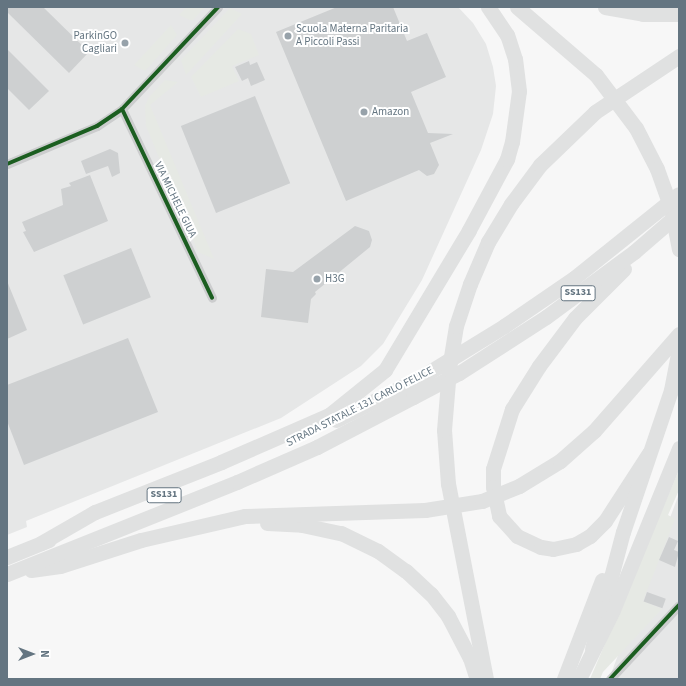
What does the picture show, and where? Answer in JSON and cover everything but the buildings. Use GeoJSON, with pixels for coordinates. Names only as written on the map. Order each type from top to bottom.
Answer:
{"type":"FeatureCollection","features":[{"type":"Feature","properties":{"kind":"highway"},"geometry":{"type":"LineString","coordinates":[[40,543],[95,512],[221,462],[329,415],[385,370],[470,230],[507,159],[512,142],[519,91],[515,59],[507,35],[488,7]]}},
{"type":"Feature","properties":{"kind":"highway"},"geometry":{"type":"LineString","coordinates":[[517,7],[596,75],[636,128],[657,169],[670,208],[679,249]]}},
{"type":"Feature","properties":{"kind":"highway"},"geometry":{"type":"LineString","coordinates":[[605,7],[643,14],[679,14]]}},
{"type":"Feature","properties":{"kind":"highway"},"geometry":{"type":"LineString","coordinates":[[486,679],[447,468],[444,430],[446,401],[456,326],[470,284],[488,242],[511,204],[540,165],[595,112],[679,56]]}},
{"type":"Feature","properties":{"kind":"highway","name":"STRADA STATALE 131 CARLO FELICE"},"geometry":{"type":"LineString","coordinates":[[7,557],[267,454],[418,379],[504,326],[574,278],[679,194]]}},
{"type":"Feature","properties":{"kind":"highway","name":"STRADA STATALE 131 CARLO FELICE"},"geometry":{"type":"LineString","coordinates":[[8,573],[244,479],[316,447],[414,398],[503,346],[634,252],[679,213]]}},
{"type":"Feature","properties":{"kind":"highway"},"geometry":{"type":"LineString","coordinates":[[634,252],[623,272],[595,296],[555,343],[512,409],[493,469],[499,516],[517,536],[541,547],[553,549],[576,544],[605,521],[649,453]]}},
{"type":"Feature","properties":{"kind":"highway"},"geometry":{"type":"LineString","coordinates":[[8,573],[60,566],[140,540],[224,523],[245,516],[298,512],[425,510],[475,502],[519,486],[560,461],[594,431],[679,334]]}},
{"type":"Feature","properties":{"kind":"highway"},"geometry":{"type":"LineString","coordinates":[[592,649],[623,532],[664,410],[679,350]]}},
{"type":"Feature","properties":{"kind":"highway"},"geometry":{"type":"LineString","coordinates":[[664,410],[679,379]]}},
{"type":"Feature","properties":{"kind":"highway"},"geometry":{"type":"LineString","coordinates":[[579,679],[592,649],[613,610],[679,448]]}},
{"type":"Feature","properties":{"kind":"highway"},"geometry":{"type":"LineString","coordinates":[[224,523],[302,525],[341,533],[378,551],[406,571],[435,600],[456,630],[477,679]]}},
{"type":"Feature","properties":{"kind":"highway"},"geometry":{"type":"LineString","coordinates":[[564,679],[623,532]]}},
{"type":"Feature","properties":{"kind":"street"},"geometry":{"type":"LineString","coordinates":[[7,164],[97,126],[122,109],[218,7]]}},
{"type":"Feature","properties":{"kind":"street","name":"VIA MICHELE GIUA"},"geometry":{"type":"LineString","coordinates":[[122,109],[212,298]]}},
{"type":"Feature","properties":{"kind":"street"},"geometry":{"type":"LineString","coordinates":[[610,679],[679,605]]}},
{"type":"Feature","properties":{"kind":"shaded area"},"geometry":{"type":"Polygon","coordinates":[[[7,7],[458,7],[473,23],[486,44],[493,67],[496,86],[493,114],[481,150],[422,280],[383,344],[361,366],[281,418],[26,521],[27,527],[7,535],[7,7]]]}},
{"type":"Feature","properties":{"kind":"shaded area"},"geometry":{"type":"Polygon","coordinates":[[[187,7],[205,7],[192,21],[179,15],[187,7]]]}},
{"type":"Feature","properties":{"kind":"shaded area"},"geometry":{"type":"Polygon","coordinates":[[[230,8],[242,14],[186,75],[181,60],[230,8]]]}},
{"type":"Feature","properties":{"kind":"shaded area"},"geometry":{"type":"Polygon","coordinates":[[[171,25],[177,35],[145,71],[134,65],[171,25]]]}},
{"type":"Feature","properties":{"kind":"shaded area"},"geometry":{"type":"Polygon","coordinates":[[[238,29],[251,34],[259,55],[232,66],[239,81],[201,97],[191,77],[238,29]]]}},
{"type":"Feature","properties":{"kind":"shaded area"},"geometry":{"type":"Polygon","coordinates":[[[165,80],[178,82],[150,105],[214,259],[198,252],[146,126],[145,106],[149,97],[165,80]]]}},
{"type":"Feature","properties":{"kind":"shaded area"},"geometry":{"type":"Polygon","coordinates":[[[679,470],[679,490],[668,515],[675,519],[643,601],[662,609],[603,672],[600,679],[590,679],[679,470]]]}},
{"type":"Feature","properties":{"kind":"shaded area"},"geometry":{"type":"Polygon","coordinates":[[[679,494],[679,679],[609,679],[679,494]]]}},
{"type":"Feature","properties":{"kind":"cycle path"},"geometry":{"type":"LineString","coordinates":[[7,164],[97,126],[122,109],[218,7]]}},
{"type":"Feature","properties":{"kind":"cycle path"},"geometry":{"type":"LineString","coordinates":[[122,109],[212,298]]}},
{"type":"Feature","properties":{"kind":"cycle path"},"geometry":{"type":"LineString","coordinates":[[610,679],[679,605]]}},
{"type":"Feature","properties":{"kind":"place","name":"Scuola Materna Paritaria A Piccoli Passi"},"geometry":{"type":"Point","coordinates":[288,36]}},
{"type":"Feature","properties":{"kind":"place","name":"ParkinGO Cagliari"},"geometry":{"type":"Point","coordinates":[125,43]}},
{"type":"Feature","properties":{"kind":"place","name":"Amazon"},"geometry":{"type":"Point","coordinates":[364,112]}},
{"type":"Feature","properties":{"kind":"place","name":"H3G"},"geometry":{"type":"Point","coordinates":[317,279]}}]}
